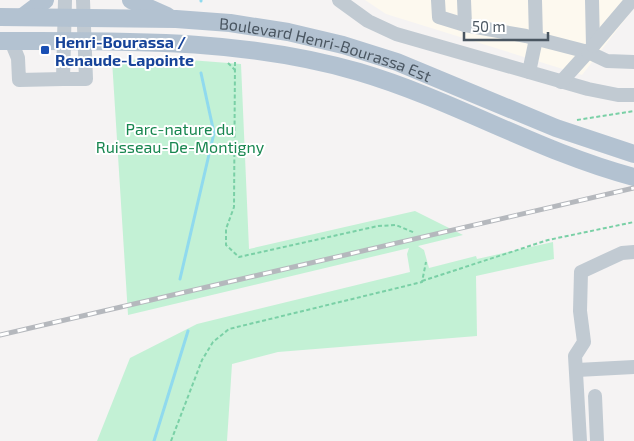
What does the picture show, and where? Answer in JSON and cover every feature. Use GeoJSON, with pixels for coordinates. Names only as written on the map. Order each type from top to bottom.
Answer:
{"type":"FeatureCollection","features":[{"type":"Feature","properties":{"kind":"main road"},"geometry":{"type":"LineString","coordinates":[[24,16],[45,0]]}},
{"type":"Feature","properties":{"kind":"main road"},"geometry":{"type":"LineString","coordinates":[[132,0],[176,19]]}},
{"type":"Feature","properties":{"kind":"main road","name":"Boulevard Henri-Bourassa Est"},"geometry":{"type":"LineString","coordinates":[[0,16],[24,16],[65,8],[83,8],[118,20],[176,19],[259,26],[370,53],[427,73],[556,128],[634,154]]}},
{"type":"Feature","properties":{"kind":"main road","name":"Boulevard Henri-Bourassa Est"},"geometry":{"type":"LineString","coordinates":[[6,41],[172,43],[236,47],[336,66],[398,85],[548,148],[634,177]]}},
{"type":"Feature","properties":{"kind":"street","name":"Boulevard Henri-Bourassa Est"},"geometry":{"type":"LineString","coordinates":[[340,0],[368,21],[396,34],[561,82],[608,93],[634,95]]}},
{"type":"Feature","properties":{"kind":"street"},"geometry":{"type":"LineString","coordinates":[[438,0],[439,17],[464,25],[590,49],[607,61],[634,62]]}},
{"type":"Feature","properties":{"kind":"street"},"geometry":{"type":"LineString","coordinates":[[464,0],[464,25]]}},
{"type":"Feature","properties":{"kind":"street"},"geometry":{"type":"LineString","coordinates":[[529,72],[536,40],[535,0]]}},
{"type":"Feature","properties":{"kind":"street"},"geometry":{"type":"LineString","coordinates":[[561,82],[632,0]]}},
{"type":"Feature","properties":{"kind":"street"},"geometry":{"type":"LineString","coordinates":[[590,49],[593,1]]}},
{"type":"Feature","properties":{"kind":"street"},"geometry":{"type":"LineString","coordinates":[[62,80],[65,8]]}},
{"type":"Feature","properties":{"kind":"street"},"geometry":{"type":"LineString","coordinates":[[6,41],[18,58],[19,80],[86,79],[83,8]]}},
{"type":"Feature","properties":{"kind":"street"},"geometry":{"type":"LineString","coordinates":[[580,441],[575,356],[584,342],[580,311],[581,272],[622,253],[634,252]]}},
{"type":"Feature","properties":{"kind":"street"},"geometry":{"type":"LineString","coordinates":[[576,370],[634,367]]}},
{"type":"Feature","properties":{"kind":"street"},"geometry":{"type":"LineString","coordinates":[[595,396],[597,441]]}},
{"type":"Feature","properties":{"kind":"path"},"geometry":{"type":"LineString","coordinates":[[234,76],[234,207],[226,229],[226,245],[239,257],[378,226],[396,225],[415,233]]}},
{"type":"Feature","properties":{"kind":"path"},"geometry":{"type":"LineString","coordinates":[[572,121],[634,111]]}},
{"type":"Feature","properties":{"kind":"path"},"geometry":{"type":"LineString","coordinates":[[171,441],[202,360],[213,342],[229,329],[422,282],[548,240],[634,222]]}},
{"type":"Feature","properties":{"kind":"path"},"geometry":{"type":"LineString","coordinates":[[422,282],[426,262]]}},
{"type":"Feature","properties":{"kind":"shaded area"},"geometry":{"type":"Polygon","coordinates":[[[365,0],[634,0],[634,8],[582,75],[386,14],[365,0]]]}},
{"type":"Feature","properties":{"kind":"green space","name":"Parc-nature du Ruisseau-De-Montigny"},"geometry":{"type":"Polygon","coordinates":[[[177,59],[241,64],[249,249],[415,211],[463,235],[418,246],[424,250],[429,268],[476,256],[477,259],[553,242],[554,259],[476,276],[477,336],[278,352],[232,364],[227,441],[97,441],[130,358],[197,324],[410,272],[407,254],[409,248],[128,315],[112,60],[177,59]]]}},
{"type":"Feature","properties":{"kind":"waterway"},"geometry":{"type":"LineString","coordinates":[[180,279],[214,133],[201,73]]}},
{"type":"Feature","properties":{"kind":"waterway"},"geometry":{"type":"LineString","coordinates":[[154,441],[188,331]]}},
{"type":"Feature","properties":{"kind":"railway"},"geometry":{"type":"LineString","coordinates":[[0,335],[634,188]]}},
{"type":"Feature","properties":{"kind":"place","name":"Henri-Bourassa / Renaude-Lapointe"},"geometry":{"type":"Point","coordinates":[45,50]}}]}
